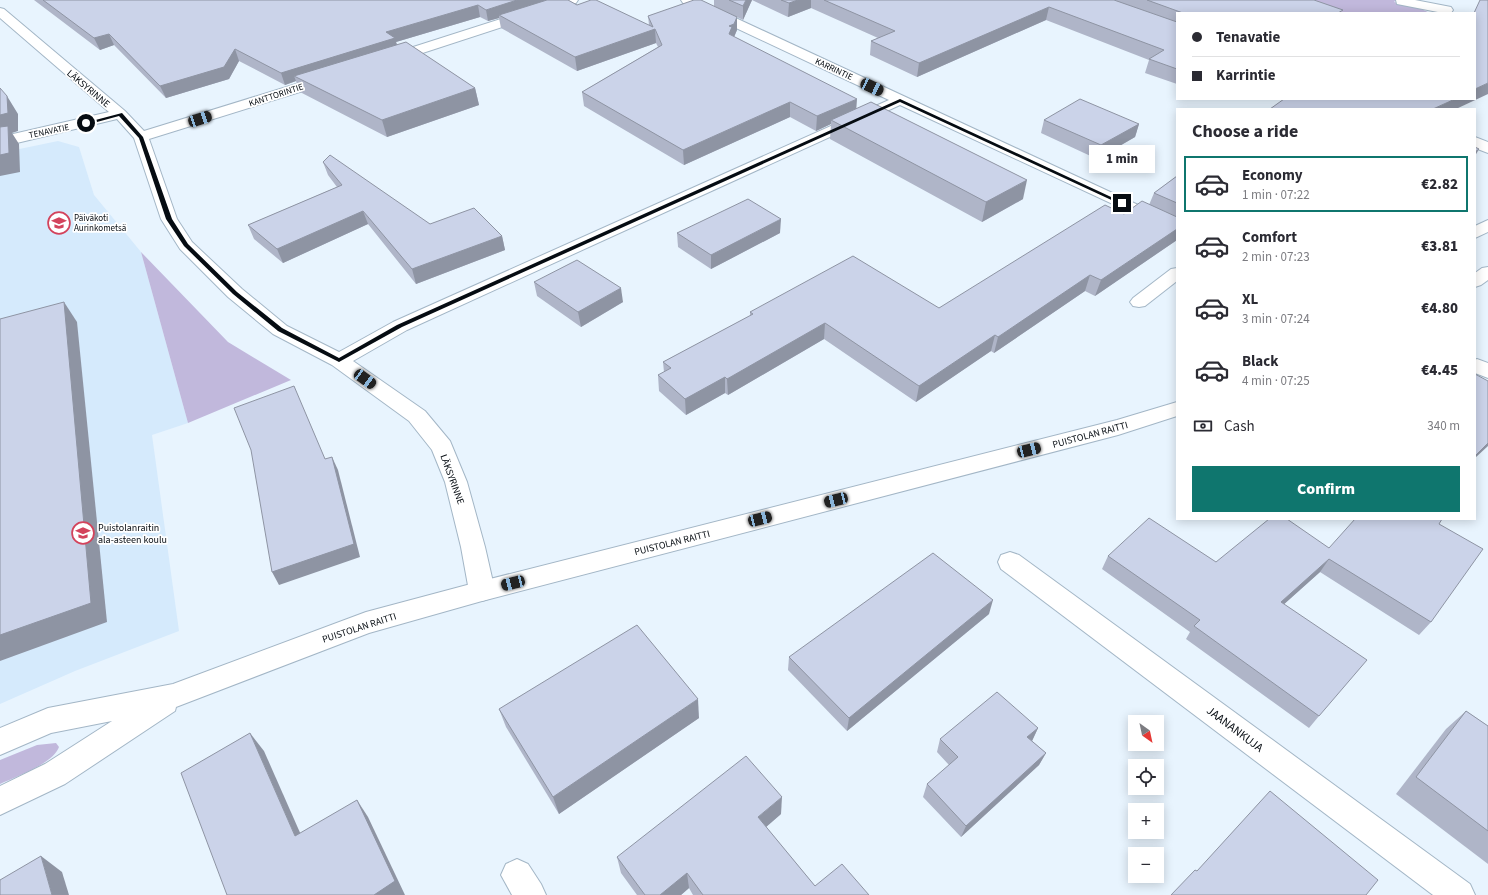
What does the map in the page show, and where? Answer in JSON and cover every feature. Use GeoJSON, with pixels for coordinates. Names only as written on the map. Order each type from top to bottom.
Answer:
{"type":"FeatureCollection","features":[{"type":"Feature","properties":{"kind":"street"},"geometry":{"type":"LineString","coordinates":[[376,63],[572,0]]}},
{"type":"Feature","properties":{"kind":"street","name":"KARRINTIE"},"geometry":{"type":"LineString","coordinates":[[687,0],[1176,229]]}},
{"type":"Feature","properties":{"kind":"street"},"geometry":{"type":"LineString","coordinates":[[1401,1],[1448,8]]}},
{"type":"Feature","properties":{"kind":"street","name":"LÄKSYRINNE"},"geometry":{"type":"LineString","coordinates":[[0,12],[120,114],[141,137],[169,219],[186,245],[235,293],[280,330],[339,360],[417,416],[442,447],[456,482],[473,547],[482,591]]}},
{"type":"Feature","properties":{"kind":"street","name":"KANTTORINTIE"},"geometry":{"type":"LineString","coordinates":[[141,137],[338,75]]}},
{"type":"Feature","properties":{"kind":"street"},"geometry":{"type":"LineString","coordinates":[[339,360],[400,326],[900,100]]}},
{"type":"Feature","properties":{"kind":"street","name":"TENAVATIE"},"geometry":{"type":"LineString","coordinates":[[0,142],[120,114]]}},
{"type":"Feature","properties":{"kind":"street"},"geometry":{"type":"LineString","coordinates":[[1476,132],[1488,134]]}},
{"type":"Feature","properties":{"kind":"street"},"geometry":{"type":"LineString","coordinates":[[1476,142],[1488,148]]}},
{"type":"Feature","properties":{"kind":"street"},"geometry":{"type":"LineString","coordinates":[[1476,232],[1488,225]]}},
{"type":"Feature","properties":{"kind":"street"},"geometry":{"type":"LineString","coordinates":[[1476,280],[1488,272]]}},
{"type":"Feature","properties":{"kind":"street","name":"PUISTOLAN RAITTI"},"geometry":{"type":"LineString","coordinates":[[0,742],[48,721],[173,696],[366,623],[482,591],[1118,427],[1176,409]]}},
{"type":"Feature","properties":{"kind":"street","name":"JAANANKUJA"},"geometry":{"type":"LineString","coordinates":[[1010,562],[1459,895]]}},
{"type":"Feature","properties":{"kind":"street","name":"PUISTOLAN RAITTI"},"geometry":{"type":"LineString","coordinates":[[0,800],[55,774],[173,696]]}},
{"type":"Feature","properties":{"kind":"lane"},"geometry":{"type":"LineString","coordinates":[[1139,302],[1176,274]]}},
{"type":"Feature","properties":{"kind":"shaded area"},"geometry":{"type":"Polygon","coordinates":[[[1302,0],[1396,0],[1394,2],[1419,8],[1428,12],[1330,12],[1302,0]]]}},
{"type":"Feature","properties":{"kind":"shaded area","name":"Puistolanraitin ala-asteen koulu"},"geometry":{"type":"Polygon","coordinates":[[[58,141],[79,147],[94,195],[141,252],[188,423],[152,435],[179,631],[75,671],[0,704],[0,153],[58,141]]]}},
{"type":"Feature","properties":{"kind":"shaded area"},"geometry":{"type":"Polygon","coordinates":[[[141,252],[228,342],[291,380],[188,423],[141,252]]]}},
{"type":"Feature","properties":{"kind":"shaded area"},"geometry":{"type":"Polygon","coordinates":[[[56,743],[59,747],[49,759],[33,769],[0,784],[0,760],[37,745],[56,743]]]}},
{"type":"Feature","properties":{"kind":"building"},"geometry":{"type":"Polygon","coordinates":[[[43,0],[517,0],[486,10],[478,5],[386,32],[395,38],[281,73],[235,49],[224,67],[160,86],[109,34],[94,38],[43,0]]]}},
{"type":"Feature","properties":{"kind":"building"},"geometry":{"type":"Polygon","coordinates":[[[547,0],[568,0],[577,5],[591,0],[596,0],[653,27],[648,16],[694,0],[701,0],[737,17],[734,24],[729,26],[732,27],[729,34],[857,99],[817,116],[790,102],[683,150],[582,92],[662,45],[655,29],[575,57],[499,15],[547,0]]]}},
{"type":"Feature","properties":{"kind":"building"},"geometry":{"type":"Polygon","coordinates":[[[729,0],[746,0],[743,6],[729,0]]]}},
{"type":"Feature","properties":{"kind":"building"},"geometry":{"type":"Polygon","coordinates":[[[781,0],[798,0],[789,3],[781,0]]]}},
{"type":"Feature","properties":{"kind":"building"},"geometry":{"type":"Polygon","coordinates":[[[824,0],[1114,0],[1176,22],[1176,69],[1149,59],[1164,50],[1049,7],[919,63],[871,41],[895,31],[824,0]]]}},
{"type":"Feature","properties":{"kind":"building"},"geometry":{"type":"Polygon","coordinates":[[[1147,0],[1314,0],[1343,10],[1340,12],[1180,12],[1147,0]]]}},
{"type":"Feature","properties":{"kind":"building"},"geometry":{"type":"Polygon","coordinates":[[[1480,0],[1488,0],[1488,83],[1476,89],[1476,12],[1474,12],[1480,0]]]}},
{"type":"Feature","properties":{"kind":"building"},"geometry":{"type":"Polygon","coordinates":[[[406,42],[475,88],[382,120],[294,76],[406,42]]]}},
{"type":"Feature","properties":{"kind":"building"},"geometry":{"type":"Polygon","coordinates":[[[0,88],[7,96],[8,113],[0,115],[0,88]]]}},
{"type":"Feature","properties":{"kind":"building"},"geometry":{"type":"Polygon","coordinates":[[[1080,99],[1139,124],[1101,145],[1044,120],[1080,99]]]}},
{"type":"Feature","properties":{"kind":"building"},"geometry":{"type":"Polygon","coordinates":[[[1283,100],[1453,100],[1435,108],[1271,108],[1283,100]]]}},
{"type":"Feature","properties":{"kind":"building"},"geometry":{"type":"Polygon","coordinates":[[[871,102],[1027,180],[986,202],[831,120],[871,102]]]}},
{"type":"Feature","properties":{"kind":"building"},"geometry":{"type":"Polygon","coordinates":[[[8,126],[9,153],[0,155],[0,127],[8,126]]]}},
{"type":"Feature","properties":{"kind":"building"},"geometry":{"type":"Polygon","coordinates":[[[330,155],[430,224],[474,208],[502,236],[412,269],[363,211],[277,249],[248,225],[342,185],[323,162],[330,155]]]}},
{"type":"Feature","properties":{"kind":"building"},"geometry":{"type":"Polygon","coordinates":[[[1176,177],[1176,203],[1154,193],[1176,177]]]}},
{"type":"Feature","properties":{"kind":"building"},"geometry":{"type":"Polygon","coordinates":[[[748,199],[781,219],[711,255],[677,233],[748,199]]]}},
{"type":"Feature","properties":{"kind":"building"},"geometry":{"type":"Polygon","coordinates":[[[1142,201],[1176,217],[1176,230],[1101,280],[1090,275],[998,337],[995,335],[919,386],[825,323],[727,379],[725,377],[685,399],[658,375],[671,368],[663,362],[753,314],[750,312],[853,256],[939,308],[1105,205],[1124,214],[1142,201]]]}},
{"type":"Feature","properties":{"kind":"building"},"geometry":{"type":"Polygon","coordinates":[[[577,260],[621,288],[578,312],[534,282],[577,260]]]}},
{"type":"Feature","properties":{"kind":"building"},"geometry":{"type":"Polygon","coordinates":[[[64,302],[91,603],[0,635],[0,319],[64,302]]]}},
{"type":"Feature","properties":{"kind":"building"},"geometry":{"type":"Polygon","coordinates":[[[1476,375],[1488,381],[1488,443],[1476,455],[1476,375]]]}},
{"type":"Feature","properties":{"kind":"building"},"geometry":{"type":"Polygon","coordinates":[[[294,386],[325,459],[332,457],[354,544],[272,572],[251,450],[234,408],[294,386]]]}},
{"type":"Feature","properties":{"kind":"building"},"geometry":{"type":"Polygon","coordinates":[[[1149,518],[1216,562],[1268,520],[1288,520],[1329,548],[1354,520],[1441,520],[1439,524],[1483,549],[1431,622],[1329,559],[1281,602],[1367,660],[1319,716],[1194,626],[1200,620],[1108,556],[1149,518]]]}},
{"type":"Feature","properties":{"kind":"building"},"geometry":{"type":"Polygon","coordinates":[[[933,553],[993,600],[849,718],[789,657],[933,553]]]}},
{"type":"Feature","properties":{"kind":"building"},"geometry":{"type":"Polygon","coordinates":[[[637,625],[698,699],[553,797],[499,709],[637,625]]]}},
{"type":"Feature","properties":{"kind":"building"},"geometry":{"type":"Polygon","coordinates":[[[997,692],[1038,728],[1027,737],[1046,753],[966,826],[927,784],[958,757],[940,739],[997,692]]]}},
{"type":"Feature","properties":{"kind":"building"},"geometry":{"type":"Polygon","coordinates":[[[1466,711],[1488,726],[1488,831],[1416,777],[1466,711]]]}},
{"type":"Feature","properties":{"kind":"building"},"geometry":{"type":"Polygon","coordinates":[[[250,733],[295,836],[357,800],[395,881],[374,895],[227,895],[181,773],[250,733]]]}},
{"type":"Feature","properties":{"kind":"building"},"geometry":{"type":"Polygon","coordinates":[[[746,756],[782,797],[758,817],[815,886],[842,864],[869,895],[703,895],[687,873],[660,895],[645,895],[617,857],[746,756]]]}},
{"type":"Feature","properties":{"kind":"building"},"geometry":{"type":"Polygon","coordinates":[[[1270,791],[1378,880],[1366,895],[1171,895],[1195,870],[1197,871],[1270,791]]]}},
{"type":"Feature","properties":{"kind":"building"},"geometry":{"type":"Polygon","coordinates":[[[41,856],[52,895],[0,895],[0,880],[41,856]]]}},
{"type":"Feature","properties":{"kind":"place","name":"Päiväkoti Aurinkometsä"},"geometry":{"type":"Point","coordinates":[59,223]}},
{"type":"Feature","properties":{"kind":"place","name":"Puistolanraitin ala-asteen koulu"},"geometry":{"type":"Point","coordinates":[83,533]}},
{"type":"Feature","properties":{"kind":"route"},"geometry":{"type":"LineString","coordinates":[[86,123],[120,114],[141,137],[169,219],[186,245],[235,293],[280,330],[339,360],[400,326],[900,100],[1122,203]]}}]}
